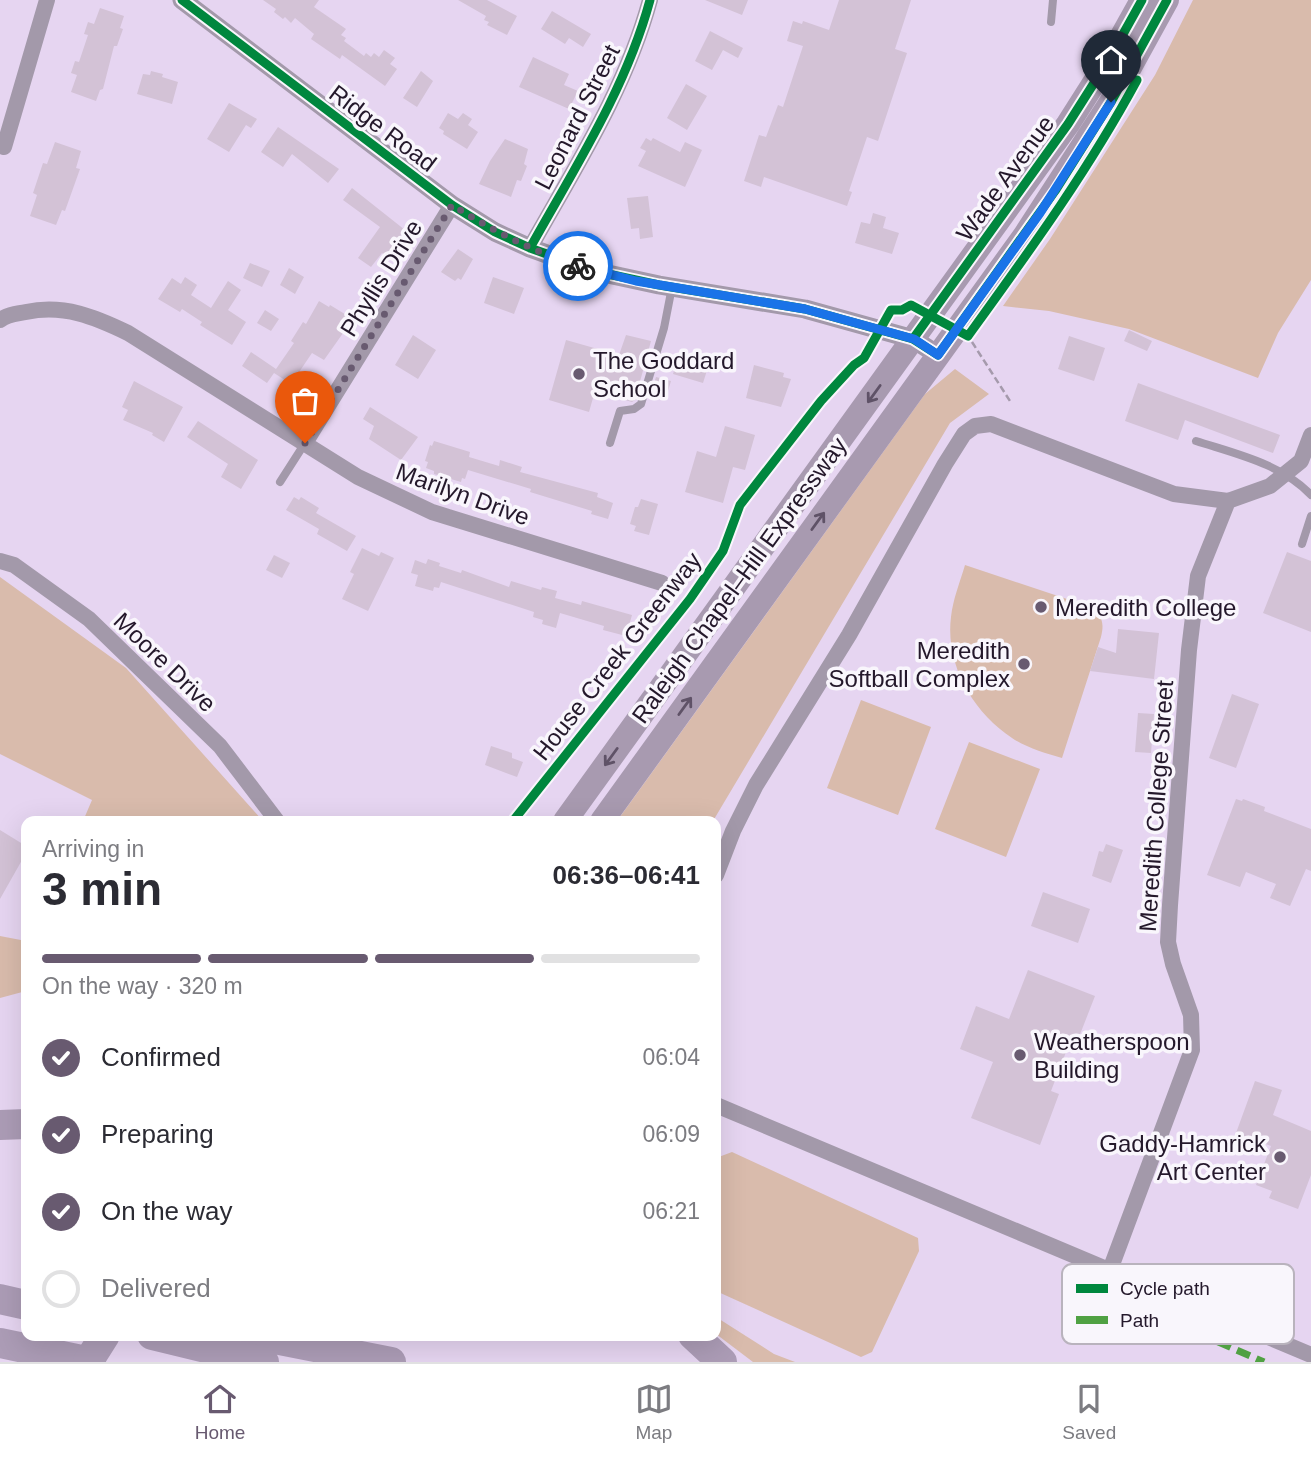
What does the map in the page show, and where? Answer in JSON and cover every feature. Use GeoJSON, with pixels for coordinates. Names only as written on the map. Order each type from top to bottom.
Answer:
{"type":"FeatureCollection","features":[{"type":"Feature","properties":{"kind":"highway"},"geometry":{"type":"LineString","coordinates":[[0,1299],[21,1304]]}},
{"type":"Feature","properties":{"kind":"highway"},"geometry":{"type":"LineString","coordinates":[[0,1343],[90,1362],[102,1341]]}},
{"type":"Feature","properties":{"kind":"highway"},"geometry":{"type":"LineString","coordinates":[[177,1341],[264,1362]]}},
{"type":"Feature","properties":{"kind":"highway"},"geometry":{"type":"LineString","coordinates":[[176,1362],[181,1341]]}},
{"type":"Feature","properties":{"kind":"highway"},"geometry":{"type":"LineString","coordinates":[[229,1362],[241,1341]]}},
{"type":"Feature","properties":{"kind":"highway"},"geometry":{"type":"LineString","coordinates":[[281,1341],[391,1362]]}},
{"type":"Feature","properties":{"kind":"highway"},"geometry":{"type":"LineString","coordinates":[[699,1341],[722,1362]]}},
{"type":"Feature","properties":{"kind":"main road","name":"Wade Avenue"},"geometry":{"type":"LineString","coordinates":[[914,339],[1068,124],[1142,0]]}},
{"type":"Feature","properties":{"kind":"main road","name":"Wade Avenue"},"geometry":{"type":"LineString","coordinates":[[938,355],[962,333],[1076,158],[1111,102],[1167,0]]}},
{"type":"Feature","properties":{"kind":"main road","name":"Raleigh Chapel–Hill Expressway"},"geometry":{"type":"LineString","coordinates":[[569,816],[914,339]]}},
{"type":"Feature","properties":{"kind":"main road","name":"Raleigh Chapel–Hill Expressway"},"geometry":{"type":"LineString","coordinates":[[607,816],[938,355]]}},
{"type":"Feature","properties":{"kind":"street"},"geometry":{"type":"LineString","coordinates":[[2,152],[47,0]]}},
{"type":"Feature","properties":{"kind":"street","name":"Ridge Road"},"geometry":{"type":"LineString","coordinates":[[183,0],[452,205],[495,232],[530,248],[609,275],[805,309],[914,339],[938,355]]}},
{"type":"Feature","properties":{"kind":"street","name":"Leonard Street"},"geometry":{"type":"LineString","coordinates":[[530,248],[580,160],[624,72],[642,31],[650,0]]}},
{"type":"Feature","properties":{"kind":"street","name":"Phyllis Drive"},"geometry":{"type":"LineString","coordinates":[[305,443],[452,205]]}},
{"type":"Feature","properties":{"kind":"street","name":"Marilyn Drive"},"geometry":{"type":"LineString","coordinates":[[0,320],[6,316],[36,310],[65,309],[100,319],[128,333],[369,483],[432,512],[662,583]]}},
{"type":"Feature","properties":{"kind":"street"},"geometry":{"type":"LineString","coordinates":[[721,862],[755,785],[849,635],[945,464],[964,434],[975,426],[991,424],[1174,495],[1228,501],[1270,486],[1301,461],[1311,435]]}},
{"type":"Feature","properties":{"kind":"street","name":"Meredith College Street"},"geometry":{"type":"LineString","coordinates":[[1112,1264],[1192,1050],[1191,1015],[1168,942],[1170,905],[1189,650],[1198,576],[1228,501]]}},
{"type":"Feature","properties":{"kind":"street","name":"Moore Drive"},"geometry":{"type":"LineString","coordinates":[[0,561],[14,565],[89,619],[220,746],[273,816]]}},
{"type":"Feature","properties":{"kind":"street"},"geometry":{"type":"LineString","coordinates":[[721,1107],[1096,1264]]}},
{"type":"Feature","properties":{"kind":"street"},"geometry":{"type":"LineString","coordinates":[[1285,1344],[1311,1355]]}},
{"type":"Feature","properties":{"kind":"lane"},"geometry":{"type":"LineString","coordinates":[[1051,22],[1053,0]]}},
{"type":"Feature","properties":{"kind":"lane"},"geometry":{"type":"LineString","coordinates":[[610,443],[620,411],[634,409],[641,404],[664,328],[673,287]]}},
{"type":"Feature","properties":{"kind":"lane"},"geometry":{"type":"LineString","coordinates":[[1196,441],[1265,463],[1299,482],[1311,495]]}},
{"type":"Feature","properties":{"kind":"lane","name":"Phyllis Drive"},"geometry":{"type":"LineString","coordinates":[[280,482],[305,443]]}},
{"type":"Feature","properties":{"kind":"lane"},"geometry":{"type":"LineString","coordinates":[[1301,544],[1311,516]]}},
{"type":"Feature","properties":{"kind":"path"},"geometry":{"type":"LineString","coordinates":[[962,333],[988,363],[1010,401]]}},
{"type":"Feature","properties":{"kind":"shaded area"},"geometry":{"type":"Polygon","coordinates":[[[1193,0],[1311,0],[1311,280],[1278,333],[1258,378],[1129,329],[1049,311],[1003,306],[1050,239],[1155,75],[1193,0]]]}},
{"type":"Feature","properties":{"kind":"shaded area"},"geometry":{"type":"Polygon","coordinates":[[[955,369],[989,394],[950,423],[716,816],[621,816],[925,394],[955,369]]]}},
{"type":"Feature","properties":{"kind":"shaded area","name":"Meredith Softball Complex"},"geometry":{"type":"Polygon","coordinates":[[[965,565],[1094,608],[1101,619],[1101,637],[1062,758],[1012,738],[985,715],[965,686],[957,670],[950,635],[953,604],[965,565]]]}},
{"type":"Feature","properties":{"kind":"shaded area"},"geometry":{"type":"Polygon","coordinates":[[[0,577],[126,668],[259,816],[85,816],[92,800],[0,754],[0,577]]]}},
{"type":"Feature","properties":{"kind":"shaded area"},"geometry":{"type":"Polygon","coordinates":[[[861,700],[931,727],[898,815],[827,788],[861,700]]]}},
{"type":"Feature","properties":{"kind":"shaded area"},"geometry":{"type":"Polygon","coordinates":[[[969,742],[1040,769],[1006,857],[935,829],[969,742]]]}},
{"type":"Feature","properties":{"kind":"shaded area"},"geometry":{"type":"Polygon","coordinates":[[[0,936],[21,940],[21,992],[0,998],[0,936]]]}},
{"type":"Feature","properties":{"kind":"shaded area"},"geometry":{"type":"Polygon","coordinates":[[[732,1152],[918,1238],[919,1251],[872,1352],[861,1357],[721,1293],[721,1156],[732,1152]]]}},
{"type":"Feature","properties":{"kind":"shaded area"},"geometry":{"type":"Polygon","coordinates":[[[721,1320],[774,1354],[795,1362],[753,1362],[721,1338],[721,1320]]]}},
{"type":"Feature","properties":{"kind":"building"},"geometry":{"type":"Polygon","coordinates":[[[263,0],[319,0],[314,7],[346,29],[341,35],[346,38],[344,41],[364,56],[366,53],[371,57],[374,53],[379,57],[384,50],[395,58],[390,64],[397,69],[385,86],[342,55],[340,59],[311,39],[314,34],[295,18],[291,23],[285,17],[283,19],[274,12],[276,9],[263,0]]]}},
{"type":"Feature","properties":{"kind":"building"},"geometry":{"type":"Polygon","coordinates":[[[458,0],[487,0],[517,16],[507,35],[487,25],[489,22],[484,20],[486,16],[458,0]]]}},
{"type":"Feature","properties":{"kind":"building"},"geometry":{"type":"Polygon","coordinates":[[[705,0],[748,0],[742,15],[705,0]]]}},
{"type":"Feature","properties":{"kind":"building"},"geometry":{"type":"Polygon","coordinates":[[[839,0],[911,0],[895,49],[907,53],[878,141],[867,137],[849,191],[852,192],[847,206],[764,177],[761,187],[744,181],[759,135],[766,137],[778,105],[783,107],[803,46],[787,41],[793,21],[802,24],[803,21],[829,30],[839,0]]]}},
{"type":"Feature","properties":{"kind":"building"},"geometry":{"type":"Polygon","coordinates":[[[100,8],[124,16],[120,28],[123,29],[117,46],[114,46],[103,89],[96,101],[71,92],[77,75],[71,73],[75,61],[79,62],[88,35],[84,34],[88,22],[94,24],[100,8]]]}},
{"type":"Feature","properties":{"kind":"building"},"geometry":{"type":"Polygon","coordinates":[[[552,11],[591,34],[583,47],[569,38],[565,44],[541,29],[552,11]]]}},
{"type":"Feature","properties":{"kind":"building"},"geometry":{"type":"Polygon","coordinates":[[[710,31],[743,48],[738,58],[723,50],[712,70],[695,61],[710,31]]]}},
{"type":"Feature","properties":{"kind":"building"},"geometry":{"type":"Polygon","coordinates":[[[533,57],[569,74],[564,85],[578,91],[569,109],[519,87],[533,57]]]}},
{"type":"Feature","properties":{"kind":"building"},"geometry":{"type":"Polygon","coordinates":[[[151,71],[178,82],[172,104],[137,94],[143,74],[150,75],[151,71]]]}},
{"type":"Feature","properties":{"kind":"building"},"geometry":{"type":"Polygon","coordinates":[[[421,71],[433,81],[417,107],[403,98],[421,71]]]}},
{"type":"Feature","properties":{"kind":"building"},"geometry":{"type":"Polygon","coordinates":[[[686,84],[707,96],[687,130],[667,118],[686,84]]]}},
{"type":"Feature","properties":{"kind":"building"},"geometry":{"type":"Polygon","coordinates":[[[229,103],[257,119],[251,128],[246,125],[229,152],[207,139],[229,103]]]}},
{"type":"Feature","properties":{"kind":"building"},"geometry":{"type":"Polygon","coordinates":[[[448,113],[458,119],[463,113],[472,119],[468,125],[478,132],[467,149],[443,134],[444,131],[439,128],[448,113]]]}},
{"type":"Feature","properties":{"kind":"building"},"geometry":{"type":"Polygon","coordinates":[[[278,127],[339,169],[328,183],[292,154],[283,167],[261,152],[278,127]]]}},
{"type":"Feature","properties":{"kind":"building"},"geometry":{"type":"Polygon","coordinates":[[[646,138],[651,141],[653,138],[680,152],[685,142],[702,150],[685,187],[638,166],[646,151],[640,148],[646,138]]]}},
{"type":"Feature","properties":{"kind":"building"},"geometry":{"type":"Polygon","coordinates":[[[505,139],[528,149],[524,164],[527,166],[521,181],[517,180],[511,197],[479,184],[505,139]]]}},
{"type":"Feature","properties":{"kind":"building"},"geometry":{"type":"Polygon","coordinates":[[[55,142],[81,151],[76,168],[80,169],[65,211],[62,210],[56,225],[30,216],[37,195],[33,193],[43,163],[47,164],[55,142]]]}},
{"type":"Feature","properties":{"kind":"building"},"geometry":{"type":"Polygon","coordinates":[[[352,188],[405,230],[386,256],[382,253],[371,267],[358,258],[380,227],[343,200],[352,188]]]}},
{"type":"Feature","properties":{"kind":"building"},"geometry":{"type":"Polygon","coordinates":[[[648,196],[653,237],[640,239],[639,228],[631,229],[627,198],[648,196]]]}},
{"type":"Feature","properties":{"kind":"building"},"geometry":{"type":"Polygon","coordinates":[[[873,213],[886,217],[883,228],[899,233],[892,254],[855,243],[861,222],[870,224],[873,213]]]}},
{"type":"Feature","properties":{"kind":"building"},"geometry":{"type":"Polygon","coordinates":[[[458,249],[473,259],[461,280],[458,278],[455,281],[441,272],[458,249]]]}},
{"type":"Feature","properties":{"kind":"building"},"geometry":{"type":"Polygon","coordinates":[[[250,263],[270,271],[262,287],[243,278],[250,263]]]}},
{"type":"Feature","properties":{"kind":"building"},"geometry":{"type":"Polygon","coordinates":[[[289,268],[304,277],[295,294],[280,285],[289,268]]]}},
{"type":"Feature","properties":{"kind":"building"},"geometry":{"type":"Polygon","coordinates":[[[185,277],[197,285],[191,295],[211,308],[228,281],[241,290],[228,310],[246,322],[232,345],[200,325],[202,322],[182,309],[180,312],[158,299],[172,278],[181,284],[185,277]]]}},
{"type":"Feature","properties":{"kind":"building"},"geometry":{"type":"Polygon","coordinates":[[[493,277],[524,288],[514,314],[484,303],[493,277]]]}},
{"type":"Feature","properties":{"kind":"building"},"geometry":{"type":"Polygon","coordinates":[[[319,301],[353,319],[324,360],[312,353],[291,384],[274,373],[267,383],[242,366],[251,352],[276,369],[294,343],[291,341],[303,322],[306,324],[319,301]]]}},
{"type":"Feature","properties":{"kind":"building"},"geometry":{"type":"Polygon","coordinates":[[[265,310],[279,319],[271,331],[257,323],[265,310]]]}},
{"type":"Feature","properties":{"kind":"building"},"geometry":{"type":"Polygon","coordinates":[[[1129,330],[1152,341],[1147,351],[1124,341],[1129,330]]]}},
{"type":"Feature","properties":{"kind":"building"},"geometry":{"type":"Polygon","coordinates":[[[413,335],[436,350],[418,379],[395,365],[413,335]]]}},
{"type":"Feature","properties":{"kind":"building"},"geometry":{"type":"Polygon","coordinates":[[[626,335],[651,341],[635,400],[632,402],[595,391],[589,412],[549,400],[566,340],[619,355],[626,335]]]}},
{"type":"Feature","properties":{"kind":"building"},"geometry":{"type":"Polygon","coordinates":[[[1069,336],[1105,348],[1094,381],[1058,369],[1069,336]]]}},
{"type":"Feature","properties":{"kind":"building"},"geometry":{"type":"Polygon","coordinates":[[[680,351],[705,357],[710,361],[703,383],[673,374],[680,351]]]}},
{"type":"Feature","properties":{"kind":"building"},"geometry":{"type":"Polygon","coordinates":[[[754,365],[784,373],[783,377],[791,379],[781,407],[746,398],[754,365]]]}},
{"type":"Feature","properties":{"kind":"building"},"geometry":{"type":"Polygon","coordinates":[[[656,377],[671,381],[664,396],[651,392],[656,377]]]}},
{"type":"Feature","properties":{"kind":"building"},"geometry":{"type":"Polygon","coordinates":[[[134,381],[183,407],[164,442],[152,435],[153,433],[123,420],[128,410],[122,407],[134,381]]]}},
{"type":"Feature","properties":{"kind":"building"},"geometry":{"type":"Polygon","coordinates":[[[1138,383],[1280,435],[1273,453],[1185,420],[1178,440],[1125,421],[1138,383]]]}},
{"type":"Feature","properties":{"kind":"building"},"geometry":{"type":"Polygon","coordinates":[[[370,407],[418,437],[401,460],[369,439],[374,426],[363,419],[370,407]]]}},
{"type":"Feature","properties":{"kind":"building"},"geometry":{"type":"Polygon","coordinates":[[[198,421],[258,460],[241,489],[221,477],[228,464],[187,437],[198,421]]]}},
{"type":"Feature","properties":{"kind":"building"},"geometry":{"type":"Polygon","coordinates":[[[725,426],[755,435],[745,470],[733,467],[723,503],[685,492],[697,451],[716,457],[725,426]]]}},
{"type":"Feature","properties":{"kind":"building"},"geometry":{"type":"Polygon","coordinates":[[[434,441],[470,452],[469,457],[499,466],[500,460],[522,467],[520,472],[598,493],[597,497],[613,503],[608,519],[591,514],[592,511],[530,492],[531,489],[468,470],[461,482],[434,474],[434,471],[426,468],[428,462],[425,461],[434,441]]]}},
{"type":"Feature","properties":{"kind":"building"},"geometry":{"type":"Polygon","coordinates":[[[294,497],[299,500],[301,497],[319,508],[316,513],[356,536],[347,551],[317,534],[319,529],[286,510],[294,497]]]}},
{"type":"Feature","properties":{"kind":"building"},"geometry":{"type":"Polygon","coordinates":[[[641,499],[658,504],[649,535],[634,531],[636,526],[630,524],[635,507],[638,507],[641,499]]]}},
{"type":"Feature","properties":{"kind":"building"},"geometry":{"type":"Polygon","coordinates":[[[362,548],[379,556],[381,552],[394,558],[368,611],[342,599],[354,574],[350,572],[362,548]]]}},
{"type":"Feature","properties":{"kind":"building"},"geometry":{"type":"Polygon","coordinates":[[[1287,552],[1311,561],[1311,632],[1263,613],[1287,552]]]}},
{"type":"Feature","properties":{"kind":"building"},"geometry":{"type":"Polygon","coordinates":[[[274,555],[290,563],[282,578],[266,570],[274,555]]]}},
{"type":"Feature","properties":{"kind":"building"},"geometry":{"type":"Polygon","coordinates":[[[428,559],[440,563],[439,566],[461,573],[462,570],[509,587],[511,581],[541,590],[542,587],[557,591],[555,598],[581,605],[582,601],[632,615],[626,636],[603,630],[604,626],[560,613],[556,628],[542,624],[543,620],[533,617],[534,612],[441,582],[439,588],[434,587],[433,591],[415,586],[418,575],[411,573],[415,560],[426,564],[428,559]]]}},
{"type":"Feature","properties":{"kind":"building"},"geometry":{"type":"Polygon","coordinates":[[[1118,629],[1159,633],[1154,679],[1090,671],[1098,647],[1116,653],[1118,629]]]}},
{"type":"Feature","properties":{"kind":"building"},"geometry":{"type":"Polygon","coordinates":[[[1232,694],[1259,704],[1236,768],[1209,758],[1232,694]]]}},
{"type":"Feature","properties":{"kind":"building"},"geometry":{"type":"Polygon","coordinates":[[[1138,713],[1154,714],[1151,753],[1135,752],[1138,713]]]}},
{"type":"Feature","properties":{"kind":"building"},"geometry":{"type":"Polygon","coordinates":[[[491,746],[512,753],[512,758],[523,762],[517,777],[485,765],[491,746]]]}},
{"type":"Feature","properties":{"kind":"building"},"geometry":{"type":"Polygon","coordinates":[[[1236,799],[1265,807],[1264,811],[1311,829],[1311,871],[1306,869],[1290,906],[1270,898],[1276,884],[1246,872],[1240,887],[1207,875],[1236,799]]]}},
{"type":"Feature","properties":{"kind":"building"},"geometry":{"type":"Polygon","coordinates":[[[0,830],[21,843],[21,862],[0,899],[0,830]]]}},
{"type":"Feature","properties":{"kind":"building"},"geometry":{"type":"Polygon","coordinates":[[[1106,844],[1123,850],[1111,883],[1092,876],[1099,851],[1103,852],[1106,844]]]}},
{"type":"Feature","properties":{"kind":"building"},"geometry":{"type":"Polygon","coordinates":[[[1043,892],[1090,909],[1078,943],[1031,926],[1043,892]]]}},
{"type":"Feature","properties":{"kind":"building","name":"Weatherspoon Building"},"geometry":{"type":"Polygon","coordinates":[[[1028,970],[1095,996],[1079,1037],[1073,1034],[1051,1091],[1059,1094],[1040,1145],[971,1118],[993,1062],[960,1049],[976,1006],[1009,1019],[1028,970]]]}},
{"type":"Feature","properties":{"kind":"building"},"geometry":{"type":"Polygon","coordinates":[[[1255,1081],[1282,1090],[1273,1115],[1311,1131],[1311,1175],[1298,1209],[1269,1198],[1272,1191],[1256,1185],[1271,1146],[1236,1133],[1255,1081]]]}},
{"type":"Feature","properties":{"kind":"marked path"},"geometry":{"type":"LineString","coordinates":[[1223,1344],[1264,1362]]}},
{"type":"Feature","properties":{"kind":"cycle path"},"geometry":{"type":"LineString","coordinates":[[182,0],[452,205],[495,232],[594,271],[659,285],[805,309],[913,339],[938,355],[1055,191],[1111,102],[1167,0]]}},
{"type":"Feature","properties":{"kind":"cycle path"},"geometry":{"type":"LineString","coordinates":[[530,248],[613,97],[640,33],[650,0]]}},
{"type":"Feature","properties":{"kind":"cycle path"},"geometry":{"type":"LineString","coordinates":[[913,339],[1068,124],[1142,0]]}},
{"type":"Feature","properties":{"kind":"cycle path","name":"House Creek Greenway"},"geometry":{"type":"LineString","coordinates":[[517,816],[690,599],[723,551],[740,505],[821,401],[854,365],[864,358],[891,310],[902,310],[911,305],[968,336],[1078,179],[1137,80]]}},
{"type":"Feature","properties":{"kind":"way so far"},"geometry":{"type":"LineString","coordinates":[[305,443],[452,205],[495,232],[578,266]]}},
{"type":"Feature","properties":{"kind":"place","name":"The Goddard School"},"geometry":{"type":"Point","coordinates":[579,374]}},
{"type":"Feature","properties":{"kind":"place","name":"Meredith College"},"geometry":{"type":"Point","coordinates":[1041,607]}},
{"type":"Feature","properties":{"kind":"place","name":"Meredith Softball Complex"},"geometry":{"type":"Point","coordinates":[1024,664]}},
{"type":"Feature","properties":{"kind":"place","name":"Weatherspoon Building"},"geometry":{"type":"Point","coordinates":[1020,1055]}},
{"type":"Feature","properties":{"kind":"place","name":"Gaddy-Hamrick Art Center"},"geometry":{"type":"Point","coordinates":[1280,1157]}},
{"type":"Feature","properties":{"kind":"route"},"geometry":{"type":"LineString","coordinates":[[578,266],[636,281],[805,309],[846,319],[914,339],[938,355],[1025,235],[1111,102]]}}]}
